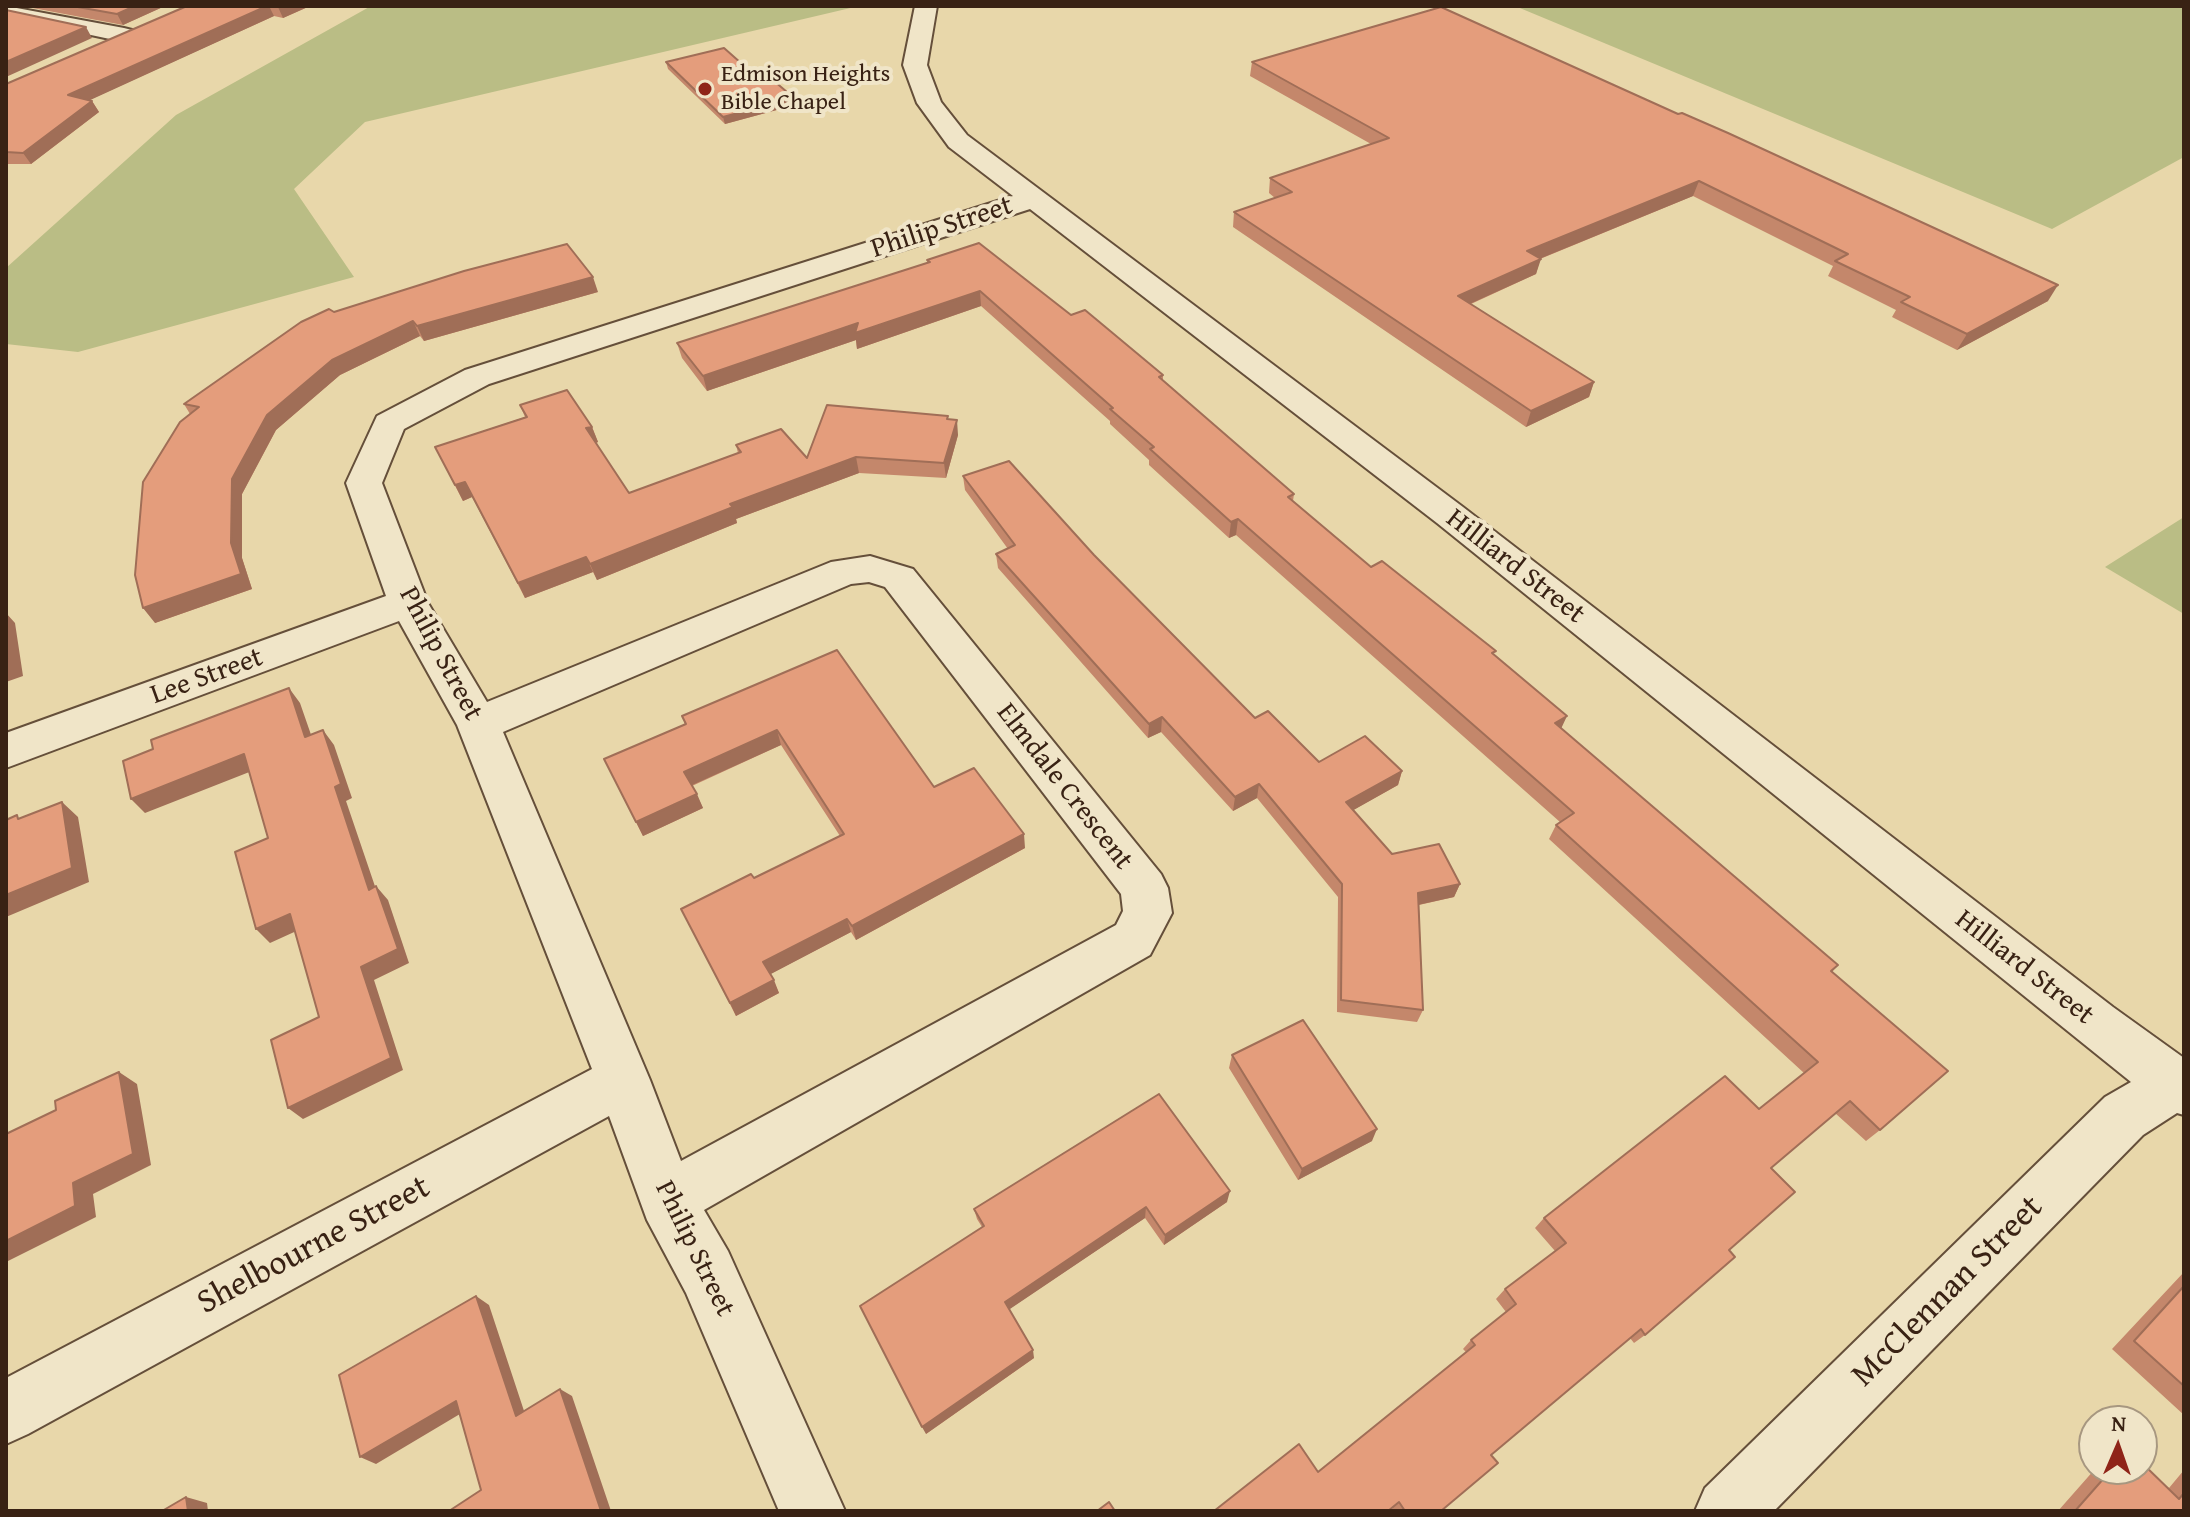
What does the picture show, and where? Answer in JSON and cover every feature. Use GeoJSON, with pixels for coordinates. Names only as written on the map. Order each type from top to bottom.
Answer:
{"type":"FeatureCollection","features":[{"type":"Feature","properties":{"kind":"street","name":"Hilliard Street"},"geometry":{"type":"LineString","coordinates":[[926,6],[915,65],[929,103],[958,141],[1437,506],[2180,1087]]}},
{"type":"Feature","properties":{"kind":"street"},"geometry":{"type":"LineString","coordinates":[[6,10],[124,35]]}},
{"type":"Feature","properties":{"kind":"street"},"geometry":{"type":"LineString","coordinates":[[85,53],[149,24]]}},
{"type":"Feature","properties":{"kind":"street","name":"Philip Street"},"geometry":{"type":"LineString","coordinates":[[812,1511],[707,1272],[667,1200],[623,1080],[478,724],[408,603],[364,483],[389,423],[477,377],[1033,199]]}},
{"type":"Feature","properties":{"kind":"street","name":"Elmdale Crescent"},"geometry":{"type":"LineString","coordinates":[[478,724],[845,571],[870,569],[899,578],[1144,888],[1148,913],[1133,940],[667,1200]]}},
{"type":"Feature","properties":{"kind":"street","name":"Lee Street"},"geometry":{"type":"LineString","coordinates":[[6,751],[408,603]]}},
{"type":"Feature","properties":{"kind":"street","name":"Shelbourne Street"},"geometry":{"type":"LineString","coordinates":[[6,1412],[623,1080]]}},
{"type":"Feature","properties":{"kind":"street","name":"McClennan Street"},"geometry":{"type":"LineString","coordinates":[[1728,1511],[2124,1116],[2180,1087]]}},
{"type":"Feature","properties":{"kind":"green space"},"geometry":{"type":"Polygon","coordinates":[[[371,6],[859,6],[365,122],[294,189],[354,277],[78,352],[6,344],[6,268],[176,115],[371,6]]]}},
{"type":"Feature","properties":{"kind":"green space"},"geometry":{"type":"Polygon","coordinates":[[[1515,6],[2184,6],[2184,157],[2052,229],[1515,6]]]}},
{"type":"Feature","properties":{"kind":"green space"},"geometry":{"type":"Polygon","coordinates":[[[2184,517],[2184,614],[2105,567],[2184,517]]]}},
{"type":"Feature","properties":{"kind":"building"},"geometry":{"type":"Polygon","coordinates":[[[72,6],[135,6],[117,14],[72,6]]]}},
{"type":"Feature","properties":{"kind":"building"},"geometry":{"type":"Polygon","coordinates":[[[187,6],[267,6],[68,95],[92,101],[23,153],[6,152],[6,84],[187,6]]]}},
{"type":"Feature","properties":{"kind":"building"},"geometry":{"type":"Polygon","coordinates":[[[1441,7],[1678,114],[1728,133],[2058,285],[1967,334],[1901,302],[1910,297],[1835,261],[1848,254],[1699,181],[1527,251],[1541,259],[1458,296],[1594,382],[1531,411],[1234,212],[1292,192],[1270,178],[1389,138],[1252,62],[1441,7]]]}},
{"type":"Feature","properties":{"kind":"building"},"geometry":{"type":"Polygon","coordinates":[[[6,10],[86,27],[6,62],[6,10]]]}},
{"type":"Feature","properties":{"kind":"building","name":"Edmison Heights Bible Chapel"},"geometry":{"type":"Polygon","coordinates":[[[724,48],[750,71],[760,69],[794,98],[723,117],[666,62],[724,48]]]}},
{"type":"Feature","properties":{"kind":"building"},"geometry":{"type":"Polygon","coordinates":[[[979,243],[1071,315],[1085,310],[1163,375],[1159,377],[1294,494],[1288,497],[1371,567],[1382,561],[1496,651],[1492,653],[1567,716],[1555,723],[1838,965],[1831,971],[1948,1071],[1880,1130],[1850,1101],[1771,1168],[1795,1192],[1729,1250],[1735,1257],[1645,1335],[1641,1329],[1491,1455],[1498,1463],[1441,1511],[1405,1511],[1399,1502],[1388,1511],[1214,1511],[1299,1444],[1318,1472],[1475,1345],[1471,1340],[1516,1304],[1505,1289],[1566,1243],[1544,1218],[1725,1076],[1759,1109],[1818,1062],[1556,825],[1574,813],[1238,519],[1231,522],[1150,449],[1154,447],[1110,409],[1113,408],[980,291],[855,333],[858,323],[703,376],[677,343],[930,262],[927,260],[979,243]]]}},
{"type":"Feature","properties":{"kind":"building"},"geometry":{"type":"Polygon","coordinates":[[[567,244],[593,277],[417,326],[413,321],[332,360],[267,415],[232,479],[231,543],[241,574],[143,608],[135,575],[143,482],[180,422],[199,407],[184,404],[301,322],[329,309],[334,312],[464,271],[567,244]]]}},
{"type":"Feature","properties":{"kind":"building"},"geometry":{"type":"Polygon","coordinates":[[[567,390],[592,427],[586,428],[629,493],[741,452],[736,445],[781,429],[807,458],[827,405],[948,416],[947,419],[957,420],[944,463],[856,457],[730,504],[733,507],[590,564],[586,557],[518,583],[465,482],[455,485],[435,447],[527,417],[520,405],[567,390]]]}},
{"type":"Feature","properties":{"kind":"building"},"geometry":{"type":"Polygon","coordinates":[[[1009,461],[1094,555],[1255,718],[1268,711],[1319,762],[1365,736],[1402,771],[1346,802],[1392,854],[1439,844],[1460,884],[1418,893],[1423,1010],[1341,1000],[1342,884],[1259,784],[1235,797],[1162,717],[1149,724],[996,554],[1015,545],[963,476],[1009,461]]]}},
{"type":"Feature","properties":{"kind":"building"},"geometry":{"type":"Polygon","coordinates":[[[837,650],[934,787],[974,768],[1024,834],[852,926],[847,919],[763,962],[774,980],[730,1003],[681,909],[751,874],[754,878],[844,834],[777,730],[684,772],[697,794],[636,822],[604,759],[686,724],[682,716],[837,650]]]}},
{"type":"Feature","properties":{"kind":"building"},"geometry":{"type":"Polygon","coordinates":[[[289,688],[305,737],[323,730],[341,784],[335,787],[369,890],[376,886],[398,949],[361,967],[391,1058],[288,1108],[271,1040],[319,1017],[290,914],[256,929],[235,852],[268,838],[244,754],[131,799],[123,761],[153,749],[151,740],[289,688]]]}},
{"type":"Feature","properties":{"kind":"building"},"geometry":{"type":"Polygon","coordinates":[[[62,802],[72,868],[6,895],[6,820],[17,815],[18,819],[62,802]]]}},
{"type":"Feature","properties":{"kind":"building"},"geometry":{"type":"Polygon","coordinates":[[[1303,1020],[1377,1129],[1302,1169],[1232,1055],[1303,1020]]]}},
{"type":"Feature","properties":{"kind":"building"},"geometry":{"type":"Polygon","coordinates":[[[119,1072],[133,1154],[73,1183],[75,1206],[6,1241],[6,1134],[56,1110],[55,1101],[119,1072]]]}},
{"type":"Feature","properties":{"kind":"building"},"geometry":{"type":"Polygon","coordinates":[[[1159,1094],[1230,1191],[1165,1235],[1146,1207],[1005,1302],[1033,1350],[922,1427],[860,1306],[984,1226],[974,1209],[1159,1094]]]}},
{"type":"Feature","properties":{"kind":"building"},"geometry":{"type":"Polygon","coordinates":[[[2184,1286],[2184,1386],[2134,1341],[2184,1286]]]}},
{"type":"Feature","properties":{"kind":"building"},"geometry":{"type":"Polygon","coordinates":[[[476,1296],[516,1416],[560,1389],[601,1511],[449,1511],[481,1490],[456,1401],[360,1457],[339,1375],[476,1296]]]}},
{"type":"Feature","properties":{"kind":"building"},"geometry":{"type":"Polygon","coordinates":[[[2158,1479],[2179,1499],[2184,1493],[2184,1511],[2075,1511],[2098,1485],[2158,1485],[2158,1479]]]}},
{"type":"Feature","properties":{"kind":"building"},"geometry":{"type":"Polygon","coordinates":[[[186,1497],[188,1511],[162,1511],[186,1497]]]}},
{"type":"Feature","properties":{"kind":"building"},"geometry":{"type":"Polygon","coordinates":[[[1109,1502],[1115,1511],[1097,1511],[1109,1502]]]}},
{"type":"Feature","properties":{"kind":"place","name":"Edmison Heights Bible Chapel"},"geometry":{"type":"Point","coordinates":[705,89]}}]}
